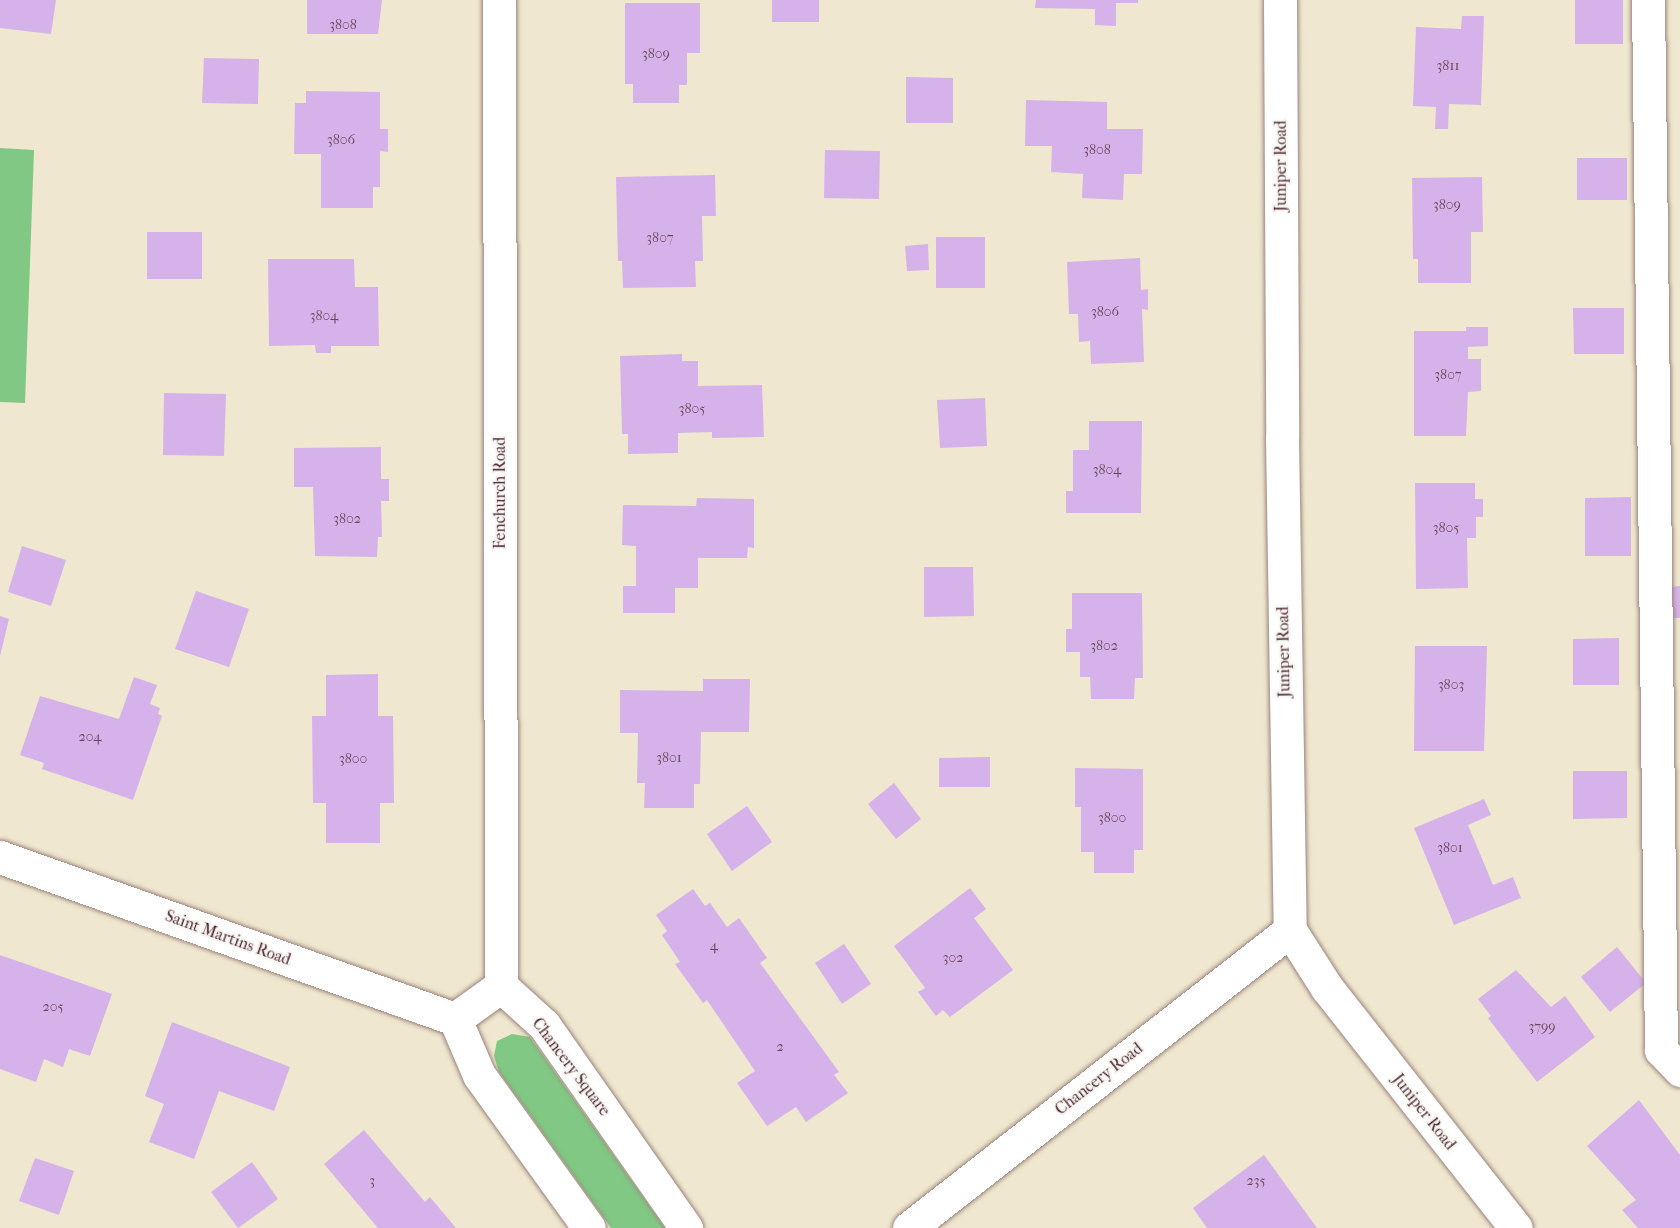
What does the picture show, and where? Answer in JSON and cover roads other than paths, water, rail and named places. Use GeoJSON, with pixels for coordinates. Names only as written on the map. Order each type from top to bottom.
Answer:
{"type":"FeatureCollection","features":[{"type":"Feature","properties":{"kind":"street","name":"Fenchurch Road"},"geometry":{"type":"LineString","coordinates":[[499,0],[501,986]]}},
{"type":"Feature","properties":{"kind":"street","name":"Juniper Road"},"geometry":{"type":"LineString","coordinates":[[1280,0],[1282,519],[1290,930],[1327,988],[1516,1228]]}},
{"type":"Feature","properties":{"kind":"street"},"geometry":{"type":"LineString","coordinates":[[1648,0],[1660,1050],[1680,1070]]}},
{"type":"Feature","properties":{"kind":"street","name":"Saint Martins Road"},"geometry":{"type":"LineString","coordinates":[[0,857],[455,1019]]}},
{"type":"Feature","properties":{"kind":"street","name":"Chancery Road"},"geometry":{"type":"LineString","coordinates":[[909,1228],[1290,930]]}},
{"type":"Feature","properties":{"kind":"street"},"geometry":{"type":"LineString","coordinates":[[501,986],[455,1019],[479,1075],[590,1228]]}},
{"type":"Feature","properties":{"kind":"street","name":"Chancery Square"},"geometry":{"type":"LineString","coordinates":[[501,986],[544,1025],[686,1228]]}}]}
